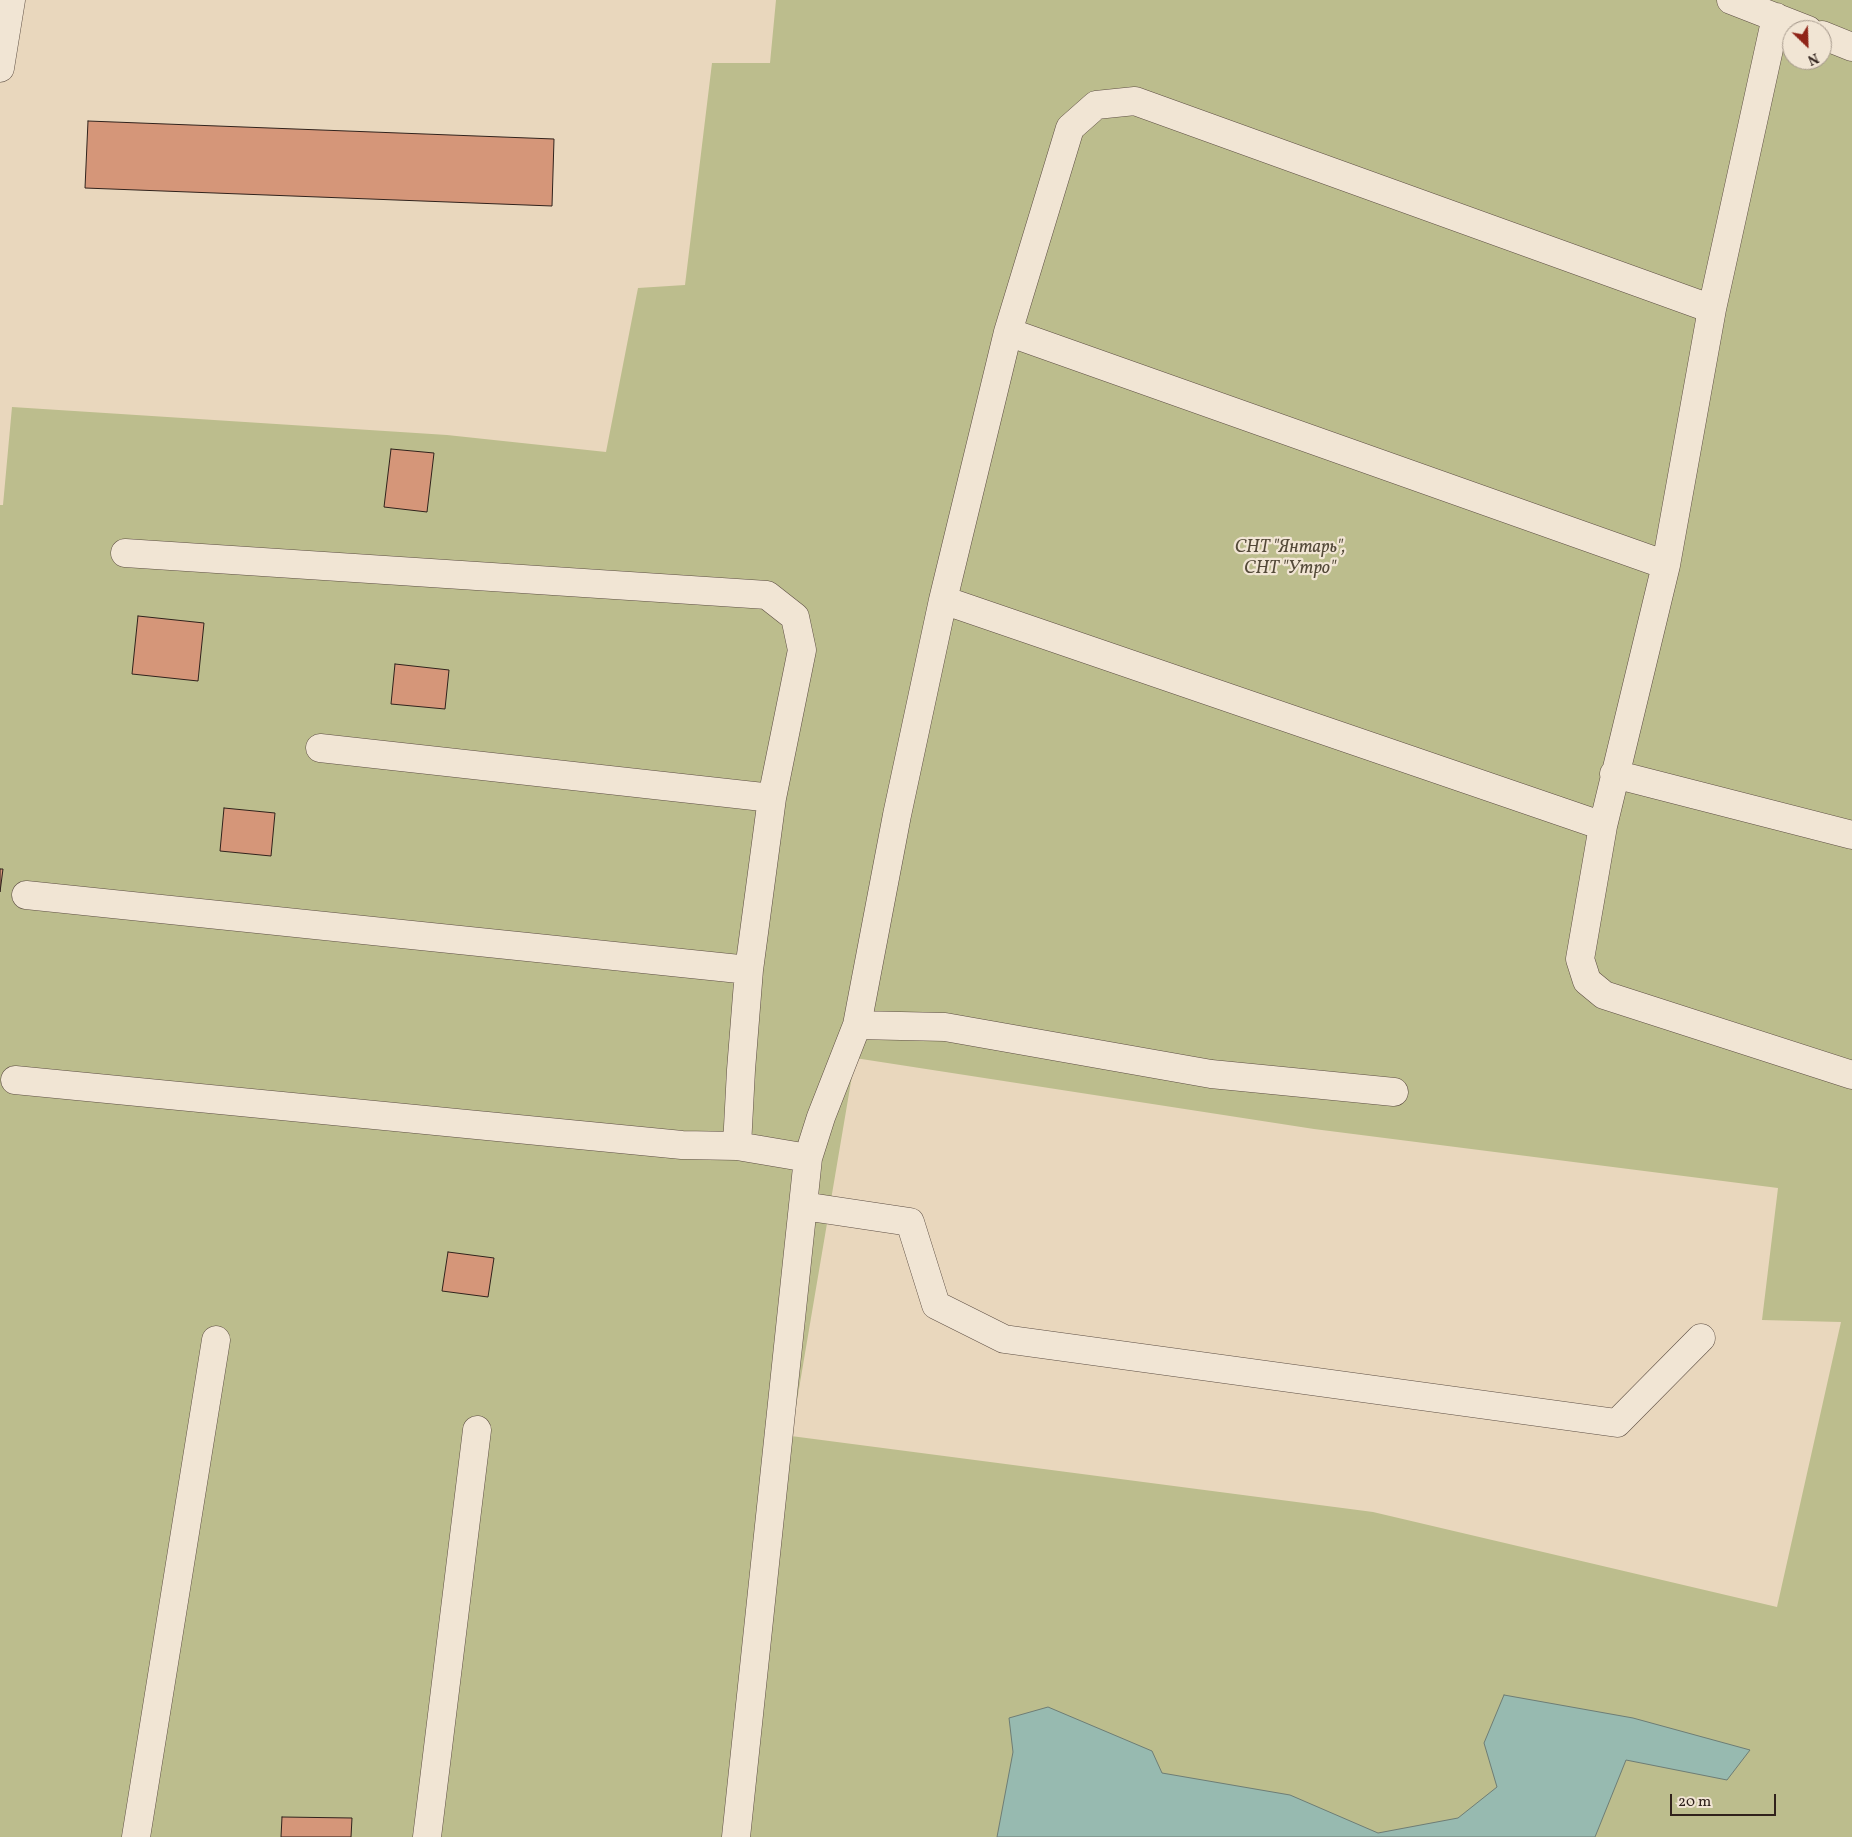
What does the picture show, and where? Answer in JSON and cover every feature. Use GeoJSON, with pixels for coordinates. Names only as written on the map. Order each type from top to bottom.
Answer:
{"type":"FeatureCollection","features":[{"type":"Feature","properties":{"kind":"street"},"geometry":{"type":"LineString","coordinates":[[0,68],[11,0]]}},
{"type":"Feature","properties":{"kind":"street"},"geometry":{"type":"LineString","coordinates":[[1731,0],[1783,20]]}},
{"type":"Feature","properties":{"kind":"street"},"geometry":{"type":"LineString","coordinates":[[1776,17],[1712,309],[1666,565],[1614,774],[1603,826],[1580,959],[1587,981],[1604,995],[1852,1075]]}},
{"type":"Feature","properties":{"kind":"street"},"geometry":{"type":"LineString","coordinates":[[1832,39],[1852,47]]}},
{"type":"Feature","properties":{"kind":"street"},"geometry":{"type":"LineString","coordinates":[[736,1837],[808,1158],[820,1117],[857,1025],[897,816],[943,600],[1008,332],[1070,128],[1096,105],[1135,101],[1712,309]]}},
{"type":"Feature","properties":{"kind":"street"},"geometry":{"type":"LineString","coordinates":[[1008,332],[1666,565]]}},
{"type":"Feature","properties":{"kind":"street"},"geometry":{"type":"LineString","coordinates":[[125,553],[767,595],[795,617],[802,650],[772,798],[749,970],[737,1146]]}},
{"type":"Feature","properties":{"kind":"street"},"geometry":{"type":"LineString","coordinates":[[943,600],[1603,826]]}},
{"type":"Feature","properties":{"kind":"street"},"geometry":{"type":"LineString","coordinates":[[320,748],[772,798]]}},
{"type":"Feature","properties":{"kind":"street"},"geometry":{"type":"LineString","coordinates":[[1614,774],[1852,835]]}},
{"type":"Feature","properties":{"kind":"street"},"geometry":{"type":"LineString","coordinates":[[26,895],[749,970]]}},
{"type":"Feature","properties":{"kind":"street"},"geometry":{"type":"LineString","coordinates":[[857,1025],[945,1027],[1211,1074],[1394,1092]]}},
{"type":"Feature","properties":{"kind":"street"},"geometry":{"type":"LineString","coordinates":[[15,1080],[682,1144],[737,1146],[808,1158]]}},
{"type":"Feature","properties":{"kind":"street"},"geometry":{"type":"LineString","coordinates":[[803,1206],[910,1222],[936,1305],[1004,1339],[1617,1423],[1701,1338]]}},
{"type":"Feature","properties":{"kind":"street"},"geometry":{"type":"LineString","coordinates":[[136,1837],[216,1340]]}},
{"type":"Feature","properties":{"kind":"street"},"geometry":{"type":"LineString","coordinates":[[428,1837],[477,1430]]}},
{"type":"Feature","properties":{"kind":"green space","name":"СНТ \"Янтарь\", СНТ \"Утро\""},"geometry":{"type":"Polygon","coordinates":[[[776,0],[1852,0],[1852,1837],[0,1837],[0,505],[3,505],[12,407],[447,435],[606,452],[638,288],[685,285],[712,63],[770,63],[776,0]],[[855,1058],[791,1436],[1373,1512],[1777,1607],[1841,1322],[1762,1320],[1778,1188],[1314,1129],[855,1058]]]}},
{"type":"Feature","properties":{"kind":"water"},"geometry":{"type":"Polygon","coordinates":[[[1504,1695],[1633,1718],[1750,1750],[1727,1780],[1626,1760],[1595,1837],[997,1837],[1013,1752],[1009,1718],[1048,1707],[1152,1751],[1162,1773],[1290,1795],[1378,1833],[1458,1818],[1497,1787],[1484,1743],[1504,1695]]]}},
{"type":"Feature","properties":{"kind":"building"},"geometry":{"type":"Polygon","coordinates":[[[88,121],[554,139],[552,206],[85,188],[88,121]]]}},
{"type":"Feature","properties":{"kind":"building"},"geometry":{"type":"Polygon","coordinates":[[[391,449],[434,453],[427,512],[384,507],[391,449]]]}},
{"type":"Feature","properties":{"kind":"building"},"geometry":{"type":"Polygon","coordinates":[[[138,616],[204,623],[198,681],[132,674],[138,616]]]}},
{"type":"Feature","properties":{"kind":"building"},"geometry":{"type":"Polygon","coordinates":[[[395,664],[449,670],[445,709],[391,704],[395,664]]]}},
{"type":"Feature","properties":{"kind":"building"},"geometry":{"type":"Polygon","coordinates":[[[224,808],[275,813],[271,856],[220,851],[224,808]]]}},
{"type":"Feature","properties":{"kind":"building"},"geometry":{"type":"Polygon","coordinates":[[[0,869],[3,869],[0,892],[0,869]]]}},
{"type":"Feature","properties":{"kind":"building"},"geometry":{"type":"Polygon","coordinates":[[[448,1252],[494,1258],[488,1297],[442,1291],[448,1252]]]}},
{"type":"Feature","properties":{"kind":"building"},"geometry":{"type":"Polygon","coordinates":[[[282,1817],[352,1818],[351,1837],[281,1837],[282,1817]]]}}]}
